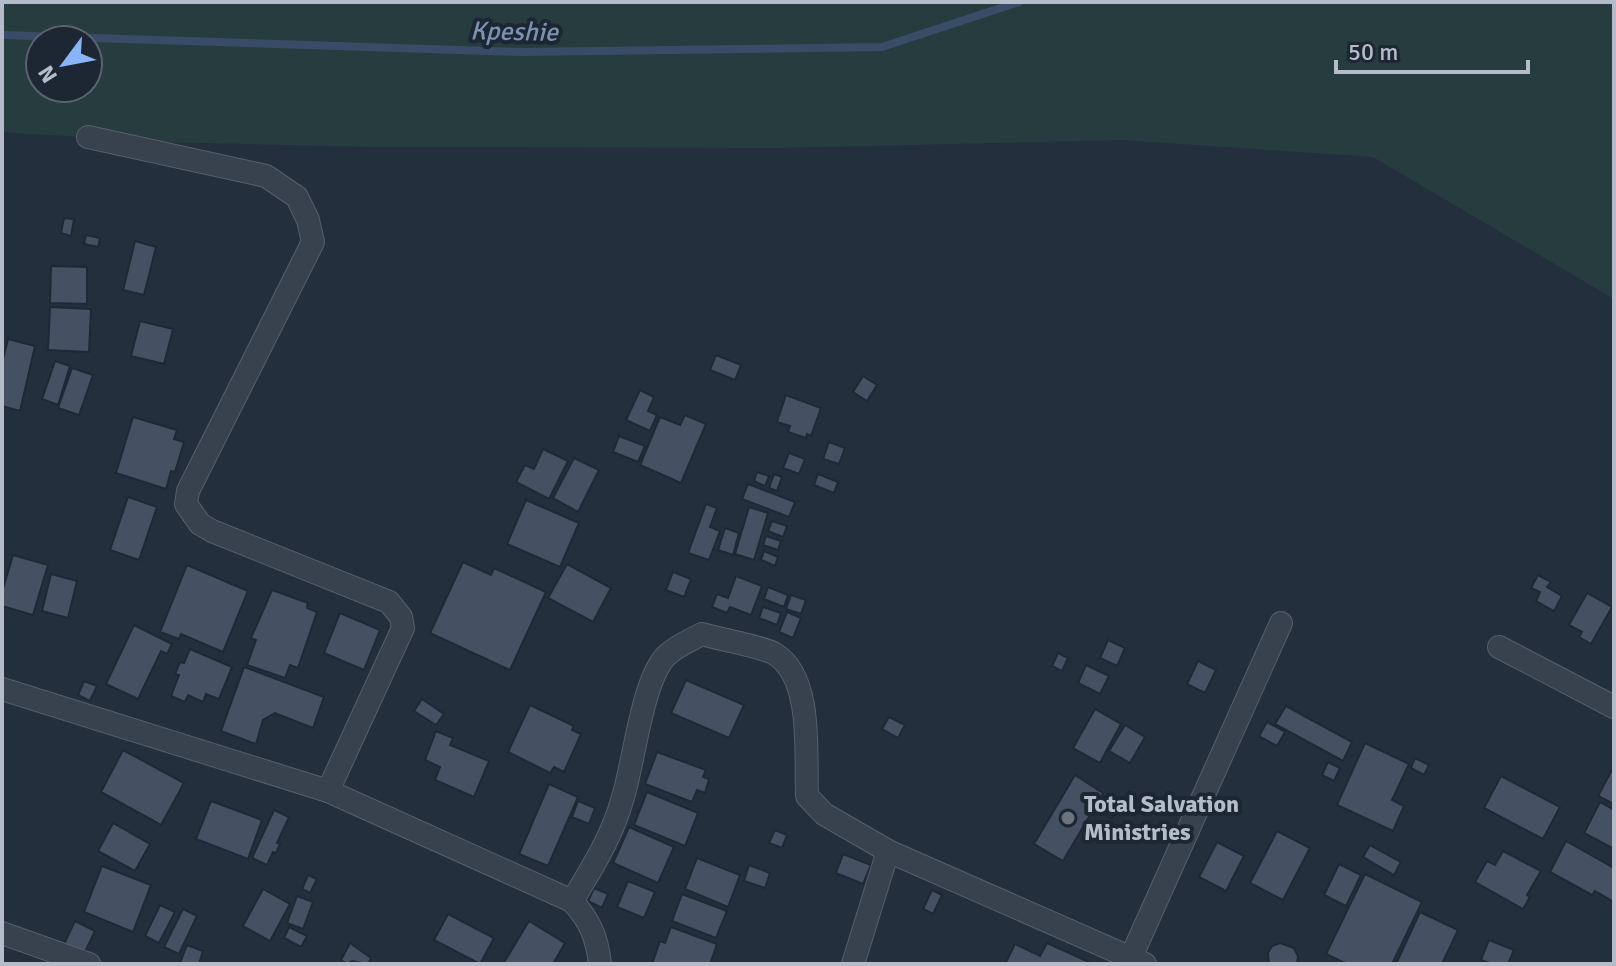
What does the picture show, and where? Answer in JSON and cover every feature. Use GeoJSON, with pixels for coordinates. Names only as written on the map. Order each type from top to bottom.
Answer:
{"type":"FeatureCollection","features":[{"type":"Feature","properties":{"kind":"street"},"geometry":{"type":"LineString","coordinates":[[88,137],[266,176],[297,197],[308,220],[313,242],[188,491],[186,504],[200,524],[212,531],[389,602],[401,617],[403,628],[328,791]]}},
{"type":"Feature","properties":{"kind":"street"},"geometry":{"type":"LineString","coordinates":[[572,901],[607,841],[623,798],[649,687],[663,659],[677,646],[702,634],[775,654],[796,676],[803,700],[807,796],[824,814],[888,851],[1134,962],[1281,623]]}},
{"type":"Feature","properties":{"kind":"street"},"geometry":{"type":"LineString","coordinates":[[1499,647],[1614,707]]}},
{"type":"Feature","properties":{"kind":"street"},"geometry":{"type":"LineString","coordinates":[[2,689],[328,791],[572,901],[588,919],[597,938],[600,964]]}},
{"type":"Feature","properties":{"kind":"street"},"geometry":{"type":"LineString","coordinates":[[853,964],[888,851]]}},
{"type":"Feature","properties":{"kind":"street"},"geometry":{"type":"LineString","coordinates":[[2,933],[89,964]]}},
{"type":"Feature","properties":{"kind":"green space"},"geometry":{"type":"Polygon","coordinates":[[[2,2],[1614,2],[1614,299],[1373,157],[1123,140],[780,148],[372,147],[155,142],[2,132],[2,2]]]}},
{"type":"Feature","properties":{"kind":"building"},"geometry":{"type":"Polygon","coordinates":[[[64,218],[74,219],[71,236],[61,233],[64,218]]]}},
{"type":"Feature","properties":{"kind":"building"},"geometry":{"type":"Polygon","coordinates":[[[86,235],[100,238],[98,247],[84,244],[86,235]]]}},
{"type":"Feature","properties":{"kind":"building"},"geometry":{"type":"Polygon","coordinates":[[[135,241],[156,247],[144,295],[123,290],[135,241]]]}},
{"type":"Feature","properties":{"kind":"building"},"geometry":{"type":"Polygon","coordinates":[[[51,266],[87,267],[87,304],[50,303],[51,266]]]}},
{"type":"Feature","properties":{"kind":"building"},"geometry":{"type":"Polygon","coordinates":[[[50,307],[91,309],[89,352],[48,350],[50,307]]]}},
{"type":"Feature","properties":{"kind":"building"},"geometry":{"type":"Polygon","coordinates":[[[140,321],[173,329],[164,364],[131,356],[140,321]]]}},
{"type":"Feature","properties":{"kind":"building"},"geometry":{"type":"Polygon","coordinates":[[[8,339],[35,346],[20,411],[2,406],[2,363],[8,339]]]}},
{"type":"Feature","properties":{"kind":"building"},"geometry":{"type":"Polygon","coordinates":[[[716,355],[741,365],[735,380],[710,370],[716,355]]]}},
{"type":"Feature","properties":{"kind":"building"},"geometry":{"type":"Polygon","coordinates":[[[55,361],[70,366],[58,405],[42,399],[55,361]]]}},
{"type":"Feature","properties":{"kind":"building"},"geometry":{"type":"Polygon","coordinates":[[[72,368],[93,375],[79,415],[58,408],[72,368]]]}},
{"type":"Feature","properties":{"kind":"building"},"geometry":{"type":"Polygon","coordinates":[[[863,376],[877,385],[867,401],[853,392],[863,376]]]}},
{"type":"Feature","properties":{"kind":"building"},"geometry":{"type":"Polygon","coordinates":[[[640,390],[654,397],[648,411],[657,415],[650,431],[626,420],[640,390]]]}},
{"type":"Feature","properties":{"kind":"building"},"geometry":{"type":"Polygon","coordinates":[[[786,395],[821,408],[811,436],[807,434],[806,438],[788,432],[790,426],[777,422],[786,395]]]}},
{"type":"Feature","properties":{"kind":"building"},"geometry":{"type":"Polygon","coordinates":[[[685,415],[706,424],[681,483],[640,465],[660,417],[680,425],[685,415]]]}},
{"type":"Feature","properties":{"kind":"building"},"geometry":{"type":"Polygon","coordinates":[[[133,417],[177,430],[174,439],[184,442],[166,489],[116,473],[133,417]]]}},
{"type":"Feature","properties":{"kind":"building"},"geometry":{"type":"Polygon","coordinates":[[[619,436],[645,446],[638,462],[613,452],[619,436]]]}},
{"type":"Feature","properties":{"kind":"building"},"geometry":{"type":"Polygon","coordinates":[[[829,442],[845,448],[839,464],[823,459],[829,442]]]}},
{"type":"Feature","properties":{"kind":"building"},"geometry":{"type":"Polygon","coordinates":[[[543,449],[568,461],[549,499],[516,482],[525,465],[534,469],[543,449]]]}},
{"type":"Feature","properties":{"kind":"building"},"geometry":{"type":"Polygon","coordinates":[[[789,453],[805,459],[799,474],[783,468],[789,453]]]}},
{"type":"Feature","properties":{"kind":"building"},"geometry":{"type":"Polygon","coordinates":[[[574,458],[599,470],[578,512],[553,498],[574,458]]]}},
{"type":"Feature","properties":{"kind":"building"},"geometry":{"type":"Polygon","coordinates":[[[757,472],[769,476],[765,486],[754,481],[757,472]]]}},
{"type":"Feature","properties":{"kind":"building"},"geometry":{"type":"Polygon","coordinates":[[[774,474],[782,477],[777,491],[769,488],[774,474]]]}},
{"type":"Feature","properties":{"kind":"building"},"geometry":{"type":"Polygon","coordinates":[[[818,474],[838,482],[834,493],[814,485],[818,474]]]}},
{"type":"Feature","properties":{"kind":"building"},"geometry":{"type":"Polygon","coordinates":[[[748,484],[795,502],[789,517],[742,499],[748,484]]]}},
{"type":"Feature","properties":{"kind":"building"},"geometry":{"type":"Polygon","coordinates":[[[128,497],[157,507],[139,560],[110,550],[128,497]]]}},
{"type":"Feature","properties":{"kind":"building"},"geometry":{"type":"Polygon","coordinates":[[[526,500],[579,523],[560,567],[507,544],[526,500]]]}},
{"type":"Feature","properties":{"kind":"building"},"geometry":{"type":"Polygon","coordinates":[[[706,504],[717,508],[710,527],[720,531],[709,560],[688,553],[706,504]]]}},
{"type":"Feature","properties":{"kind":"building"},"geometry":{"type":"Polygon","coordinates":[[[749,507],[768,513],[754,560],[735,554],[749,507]]]}},
{"type":"Feature","properties":{"kind":"building"},"geometry":{"type":"Polygon","coordinates":[[[772,521],[787,526],[783,537],[768,531],[772,521]]]}},
{"type":"Feature","properties":{"kind":"building"},"geometry":{"type":"Polygon","coordinates":[[[725,528],[739,533],[733,555],[718,550],[725,528]]]}},
{"type":"Feature","properties":{"kind":"building"},"geometry":{"type":"Polygon","coordinates":[[[766,536],[781,541],[778,550],[763,545],[766,536]]]}},
{"type":"Feature","properties":{"kind":"building"},"geometry":{"type":"Polygon","coordinates":[[[764,551],[778,557],[775,566],[761,560],[764,551]]]}},
{"type":"Feature","properties":{"kind":"building"},"geometry":{"type":"Polygon","coordinates":[[[13,555],[48,565],[33,615],[2,606],[2,592],[13,555]]]}},
{"type":"Feature","properties":{"kind":"building"},"geometry":{"type":"Polygon","coordinates":[[[463,562],[491,575],[494,568],[546,592],[510,670],[430,633],[463,562]]]}},
{"type":"Feature","properties":{"kind":"building"},"geometry":{"type":"Polygon","coordinates":[[[567,564],[611,588],[593,622],[548,598],[567,564]]]}},
{"type":"Feature","properties":{"kind":"building"},"geometry":{"type":"Polygon","coordinates":[[[187,565],[248,591],[223,652],[181,634],[179,639],[160,632],[187,565]]]}},
{"type":"Feature","properties":{"kind":"building"},"geometry":{"type":"Polygon","coordinates":[[[673,572],[691,579],[684,597],[666,590],[673,572]]]}},
{"type":"Feature","properties":{"kind":"building"},"geometry":{"type":"Polygon","coordinates":[[[51,574],[77,581],[68,618],[42,611],[51,574]]]}},
{"type":"Feature","properties":{"kind":"building"},"geometry":{"type":"Polygon","coordinates":[[[1538,575],[1551,582],[1547,587],[1562,596],[1554,611],[1536,601],[1540,592],[1531,588],[1538,575]]]}},
{"type":"Feature","properties":{"kind":"building"},"geometry":{"type":"Polygon","coordinates":[[[736,576],[762,586],[751,615],[730,607],[727,613],[712,607],[717,594],[728,598],[736,576]]]}},
{"type":"Feature","properties":{"kind":"building"},"geometry":{"type":"Polygon","coordinates":[[[768,587],[788,595],[784,607],[764,599],[768,587]]]}},
{"type":"Feature","properties":{"kind":"building"},"geometry":{"type":"Polygon","coordinates":[[[272,590],[308,603],[307,608],[317,612],[298,668],[290,665],[285,678],[247,665],[256,640],[251,638],[272,590]]]}},
{"type":"Feature","properties":{"kind":"building"},"geometry":{"type":"Polygon","coordinates":[[[1587,593],[1612,607],[1591,644],[1579,637],[1582,632],[1569,625],[1587,593]]]}},
{"type":"Feature","properties":{"kind":"building"},"geometry":{"type":"Polygon","coordinates":[[[791,595],[806,600],[801,614],[786,609],[791,595]]]}},
{"type":"Feature","properties":{"kind":"building"},"geometry":{"type":"Polygon","coordinates":[[[763,607],[781,613],[777,625],[759,618],[763,607]]]}},
{"type":"Feature","properties":{"kind":"building"},"geometry":{"type":"Polygon","coordinates":[[[787,612],[801,618],[793,638],[779,632],[787,612]]]}},
{"type":"Feature","properties":{"kind":"building"},"geometry":{"type":"Polygon","coordinates":[[[340,613],[380,630],[364,670],[324,653],[340,613]]]}},
{"type":"Feature","properties":{"kind":"building"},"geometry":{"type":"Polygon","coordinates":[[[134,625],[172,644],[167,654],[161,651],[138,699],[106,684],[134,625]]]}},
{"type":"Feature","properties":{"kind":"building"},"geometry":{"type":"Polygon","coordinates":[[[1108,640],[1125,648],[1117,666],[1100,658],[1108,640]]]}},
{"type":"Feature","properties":{"kind":"building"},"geometry":{"type":"Polygon","coordinates":[[[190,649],[232,667],[219,699],[206,694],[203,702],[188,695],[185,702],[171,696],[179,675],[175,674],[190,649]]]}},
{"type":"Feature","properties":{"kind":"building"},"geometry":{"type":"Polygon","coordinates":[[[1058,653],[1068,658],[1062,671],[1052,666],[1058,653]]]}},
{"type":"Feature","properties":{"kind":"building"},"geometry":{"type":"Polygon","coordinates":[[[1198,661],[1216,670],[1205,693],[1187,684],[1198,661]]]}},
{"type":"Feature","properties":{"kind":"building"},"geometry":{"type":"Polygon","coordinates":[[[1086,665],[1109,676],[1100,694],[1078,683],[1086,665]]]}},
{"type":"Feature","properties":{"kind":"building"},"geometry":{"type":"Polygon","coordinates":[[[244,667],[324,697],[313,728],[275,713],[263,720],[256,744],[221,731],[244,667]]]}},
{"type":"Feature","properties":{"kind":"building"},"geometry":{"type":"Polygon","coordinates":[[[686,680],[744,705],[729,738],[671,713],[686,680]]]}},
{"type":"Feature","properties":{"kind":"building"},"geometry":{"type":"Polygon","coordinates":[[[84,681],[97,686],[90,701],[78,695],[84,681]]]}},
{"type":"Feature","properties":{"kind":"building"},"geometry":{"type":"Polygon","coordinates":[[[422,699],[444,714],[436,725],[414,711],[422,699]]]}},
{"type":"Feature","properties":{"kind":"building"},"geometry":{"type":"Polygon","coordinates":[[[530,705],[574,726],[572,730],[581,734],[564,772],[554,767],[550,773],[508,752],[530,705]]]}},
{"type":"Feature","properties":{"kind":"building"},"geometry":{"type":"Polygon","coordinates":[[[1286,706],[1352,742],[1343,761],[1275,724],[1286,706]]]}},
{"type":"Feature","properties":{"kind":"building"},"geometry":{"type":"Polygon","coordinates":[[[1095,709],[1121,724],[1100,763],[1073,748],[1095,709]]]}},
{"type":"Feature","properties":{"kind":"building"},"geometry":{"type":"Polygon","coordinates":[[[889,717],[905,725],[898,738],[882,729],[889,717]]]}},
{"type":"Feature","properties":{"kind":"building"},"geometry":{"type":"Polygon","coordinates":[[[1267,722],[1285,732],[1277,746],[1259,736],[1267,722]]]}},
{"type":"Feature","properties":{"kind":"building"},"geometry":{"type":"Polygon","coordinates":[[[1125,725],[1145,737],[1130,763],[1109,751],[1125,725]]]}},
{"type":"Feature","properties":{"kind":"building"},"geometry":{"type":"Polygon","coordinates":[[[436,731],[453,738],[450,745],[489,761],[474,797],[435,780],[440,767],[425,760],[436,731]]]}},
{"type":"Feature","properties":{"kind":"building"},"geometry":{"type":"Polygon","coordinates":[[[1365,743],[1409,764],[1392,800],[1404,806],[1393,831],[1337,805],[1365,743]]]}},
{"type":"Feature","properties":{"kind":"building"},"geometry":{"type":"Polygon","coordinates":[[[123,750],[184,783],[161,825],[101,792],[123,750]]]}},
{"type":"Feature","properties":{"kind":"building"},"geometry":{"type":"Polygon","coordinates":[[[657,752],[706,770],[703,777],[709,779],[705,793],[697,790],[692,802],[645,784],[657,752]]]}},
{"type":"Feature","properties":{"kind":"building"},"geometry":{"type":"Polygon","coordinates":[[[1415,758],[1429,765],[1424,775],[1411,768],[1415,758]]]}},
{"type":"Feature","properties":{"kind":"building"},"geometry":{"type":"Polygon","coordinates":[[[1328,762],[1340,768],[1334,781],[1322,775],[1328,762]]]}},
{"type":"Feature","properties":{"kind":"building"},"geometry":{"type":"Polygon","coordinates":[[[1614,766],[1614,804],[1598,796],[1614,766]]]}},
{"type":"Feature","properties":{"kind":"building","name":"Total Salvation Ministries"},"geometry":{"type":"Polygon","coordinates":[[[1075,775],[1103,793],[1063,861],[1034,844],[1075,775]]]}},
{"type":"Feature","properties":{"kind":"building"},"geometry":{"type":"Polygon","coordinates":[[[1501,776],[1560,807],[1543,839],[1484,808],[1501,776]]]}},
{"type":"Feature","properties":{"kind":"building"},"geometry":{"type":"Polygon","coordinates":[[[549,784],[578,797],[548,866],[519,854],[549,784]]]}},
{"type":"Feature","properties":{"kind":"building"},"geometry":{"type":"Polygon","coordinates":[[[647,792],[698,813],[685,846],[634,825],[647,792]]]}},
{"type":"Feature","properties":{"kind":"building"},"geometry":{"type":"Polygon","coordinates":[[[1106,796],[1120,804],[1112,818],[1098,809],[1106,796]]]}},
{"type":"Feature","properties":{"kind":"building"},"geometry":{"type":"Polygon","coordinates":[[[211,801],[262,820],[248,859],[196,839],[211,801]]]}},
{"type":"Feature","properties":{"kind":"building"},"geometry":{"type":"Polygon","coordinates":[[[578,801],[595,808],[589,824],[572,817],[578,801]]]}},
{"type":"Feature","properties":{"kind":"building"},"geometry":{"type":"Polygon","coordinates":[[[1600,802],[1614,810],[1614,849],[1584,833],[1600,802]]]}},
{"type":"Feature","properties":{"kind":"building"},"geometry":{"type":"Polygon","coordinates":[[[274,810],[289,817],[277,843],[280,844],[276,853],[273,852],[267,865],[252,858],[274,810]]]}},
{"type":"Feature","properties":{"kind":"building"},"geometry":{"type":"Polygon","coordinates":[[[113,823],[150,844],[135,871],[98,851],[113,823]]]}},
{"type":"Feature","properties":{"kind":"building"},"geometry":{"type":"Polygon","coordinates":[[[629,827],[674,847],[658,883],[613,863],[629,827]]]}},
{"type":"Feature","properties":{"kind":"building"},"geometry":{"type":"Polygon","coordinates":[[[775,830],[787,835],[782,848],[769,843],[775,830]]]}},
{"type":"Feature","properties":{"kind":"building"},"geometry":{"type":"Polygon","coordinates":[[[1277,831],[1310,848],[1283,900],[1250,883],[1277,831]]]}},
{"type":"Feature","properties":{"kind":"building"},"geometry":{"type":"Polygon","coordinates":[[[1566,841],[1614,868],[1614,902],[1595,891],[1592,895],[1550,872],[1566,841]]]}},
{"type":"Feature","properties":{"kind":"building"},"geometry":{"type":"Polygon","coordinates":[[[1217,842],[1244,856],[1226,891],[1199,877],[1217,842]]]}},
{"type":"Feature","properties":{"kind":"building"},"geometry":{"type":"Polygon","coordinates":[[[1370,845],[1401,862],[1394,875],[1363,857],[1370,845]]]}},
{"type":"Feature","properties":{"kind":"building"},"geometry":{"type":"Polygon","coordinates":[[[1503,851],[1541,871],[1523,909],[1475,882],[1487,861],[1495,865],[1503,851]]]}},
{"type":"Feature","properties":{"kind":"building"},"geometry":{"type":"Polygon","coordinates":[[[843,854],[871,865],[863,884],[836,873],[843,854]]]}},
{"type":"Feature","properties":{"kind":"building"},"geometry":{"type":"Polygon","coordinates":[[[697,858],[740,875],[728,907],[685,889],[697,858]]]}},
{"type":"Feature","properties":{"kind":"building"},"geometry":{"type":"Polygon","coordinates":[[[1339,864],[1361,875],[1346,906],[1324,895],[1339,864]]]}},
{"type":"Feature","properties":{"kind":"building"},"geometry":{"type":"Polygon","coordinates":[[[749,865],[770,873],[765,888],[744,881],[749,865]]]}},
{"type":"Feature","properties":{"kind":"building"},"geometry":{"type":"Polygon","coordinates":[[[102,866],[151,885],[133,932],[84,912],[102,866]]]}},
{"type":"Feature","properties":{"kind":"building"},"geometry":{"type":"Polygon","coordinates":[[[1365,874],[1422,902],[1392,964],[1347,964],[1326,954],[1365,874]]]}},
{"type":"Feature","properties":{"kind":"building"},"geometry":{"type":"Polygon","coordinates":[[[308,875],[317,879],[310,893],[302,889],[308,875]]]}},
{"type":"Feature","properties":{"kind":"building"},"geometry":{"type":"Polygon","coordinates":[[[628,881],[655,892],[644,918],[617,907],[628,881]]]}},
{"type":"Feature","properties":{"kind":"building"},"geometry":{"type":"Polygon","coordinates":[[[594,888],[608,894],[602,908],[588,901],[594,888]]]}},
{"type":"Feature","properties":{"kind":"building"},"geometry":{"type":"Polygon","coordinates":[[[263,889],[290,904],[270,941],[243,926],[263,889]]]}},
{"type":"Feature","properties":{"kind":"building"},"geometry":{"type":"Polygon","coordinates":[[[932,890],[942,895],[933,914],[923,909],[932,890]]]}},
{"type":"Feature","properties":{"kind":"building"},"geometry":{"type":"Polygon","coordinates":[[[682,894],[727,911],[716,938],[672,921],[682,894]]]}},
{"type":"Feature","properties":{"kind":"building"},"geometry":{"type":"Polygon","coordinates":[[[297,896],[313,902],[303,929],[287,923],[297,896]]]}},
{"type":"Feature","properties":{"kind":"building"},"geometry":{"type":"Polygon","coordinates":[[[160,905],[175,912],[159,943],[145,936],[160,905]]]}},
{"type":"Feature","properties":{"kind":"building"},"geometry":{"type":"Polygon","coordinates":[[[183,909],[197,916],[179,954],[164,947],[183,909]]]}},
{"type":"Feature","properties":{"kind":"building"},"geometry":{"type":"Polygon","coordinates":[[[1420,912],[1458,930],[1442,964],[1396,964],[1420,912]]]}},
{"type":"Feature","properties":{"kind":"building"},"geometry":{"type":"Polygon","coordinates":[[[448,914],[494,938],[480,964],[434,940],[448,914]]]}},
{"type":"Feature","properties":{"kind":"building"},"geometry":{"type":"Polygon","coordinates":[[[75,921],[95,931],[84,954],[64,944],[75,921]]]}},
{"type":"Feature","properties":{"kind":"building"},"geometry":{"type":"Polygon","coordinates":[[[529,921],[565,943],[553,964],[503,964],[529,921]]]}},
{"type":"Feature","properties":{"kind":"building"},"geometry":{"type":"Polygon","coordinates":[[[289,927],[307,936],[301,947],[284,938],[289,927]]]}},
{"type":"Feature","properties":{"kind":"building"},"geometry":{"type":"Polygon","coordinates":[[[671,927],[717,944],[710,964],[652,964],[660,941],[665,943],[671,927]]]}},
{"type":"Feature","properties":{"kind":"building"},"geometry":{"type":"Polygon","coordinates":[[[1489,940],[1514,950],[1508,964],[1481,960],[1489,940]]]}},
{"type":"Feature","properties":{"kind":"building"},"geometry":{"type":"Polygon","coordinates":[[[350,943],[371,958],[368,964],[352,961],[347,964],[341,960],[350,943]]]}},
{"type":"Feature","properties":{"kind":"building"},"geometry":{"type":"Polygon","coordinates":[[[1047,943],[1089,964],[1005,964],[1015,944],[1040,956],[1047,943]]]}},
{"type":"Feature","properties":{"kind":"building"},"geometry":{"type":"Polygon","coordinates":[[[1280,943],[1294,948],[1298,956],[1297,964],[1269,964],[1268,953],[1272,946],[1280,943]]]}},
{"type":"Feature","properties":{"kind":"building"},"geometry":{"type":"Polygon","coordinates":[[[187,945],[203,951],[199,964],[180,963],[187,945]]]}},
{"type":"Feature","properties":{"kind":"waterway","name":"Kpeshie"},"geometry":{"type":"LineString","coordinates":[[2,35],[521,52],[882,47],[1019,2]]}},
{"type":"Feature","properties":{"kind":"place","name":"Total Salvation Ministries"},"geometry":{"type":"Point","coordinates":[1068,818]}}]}
